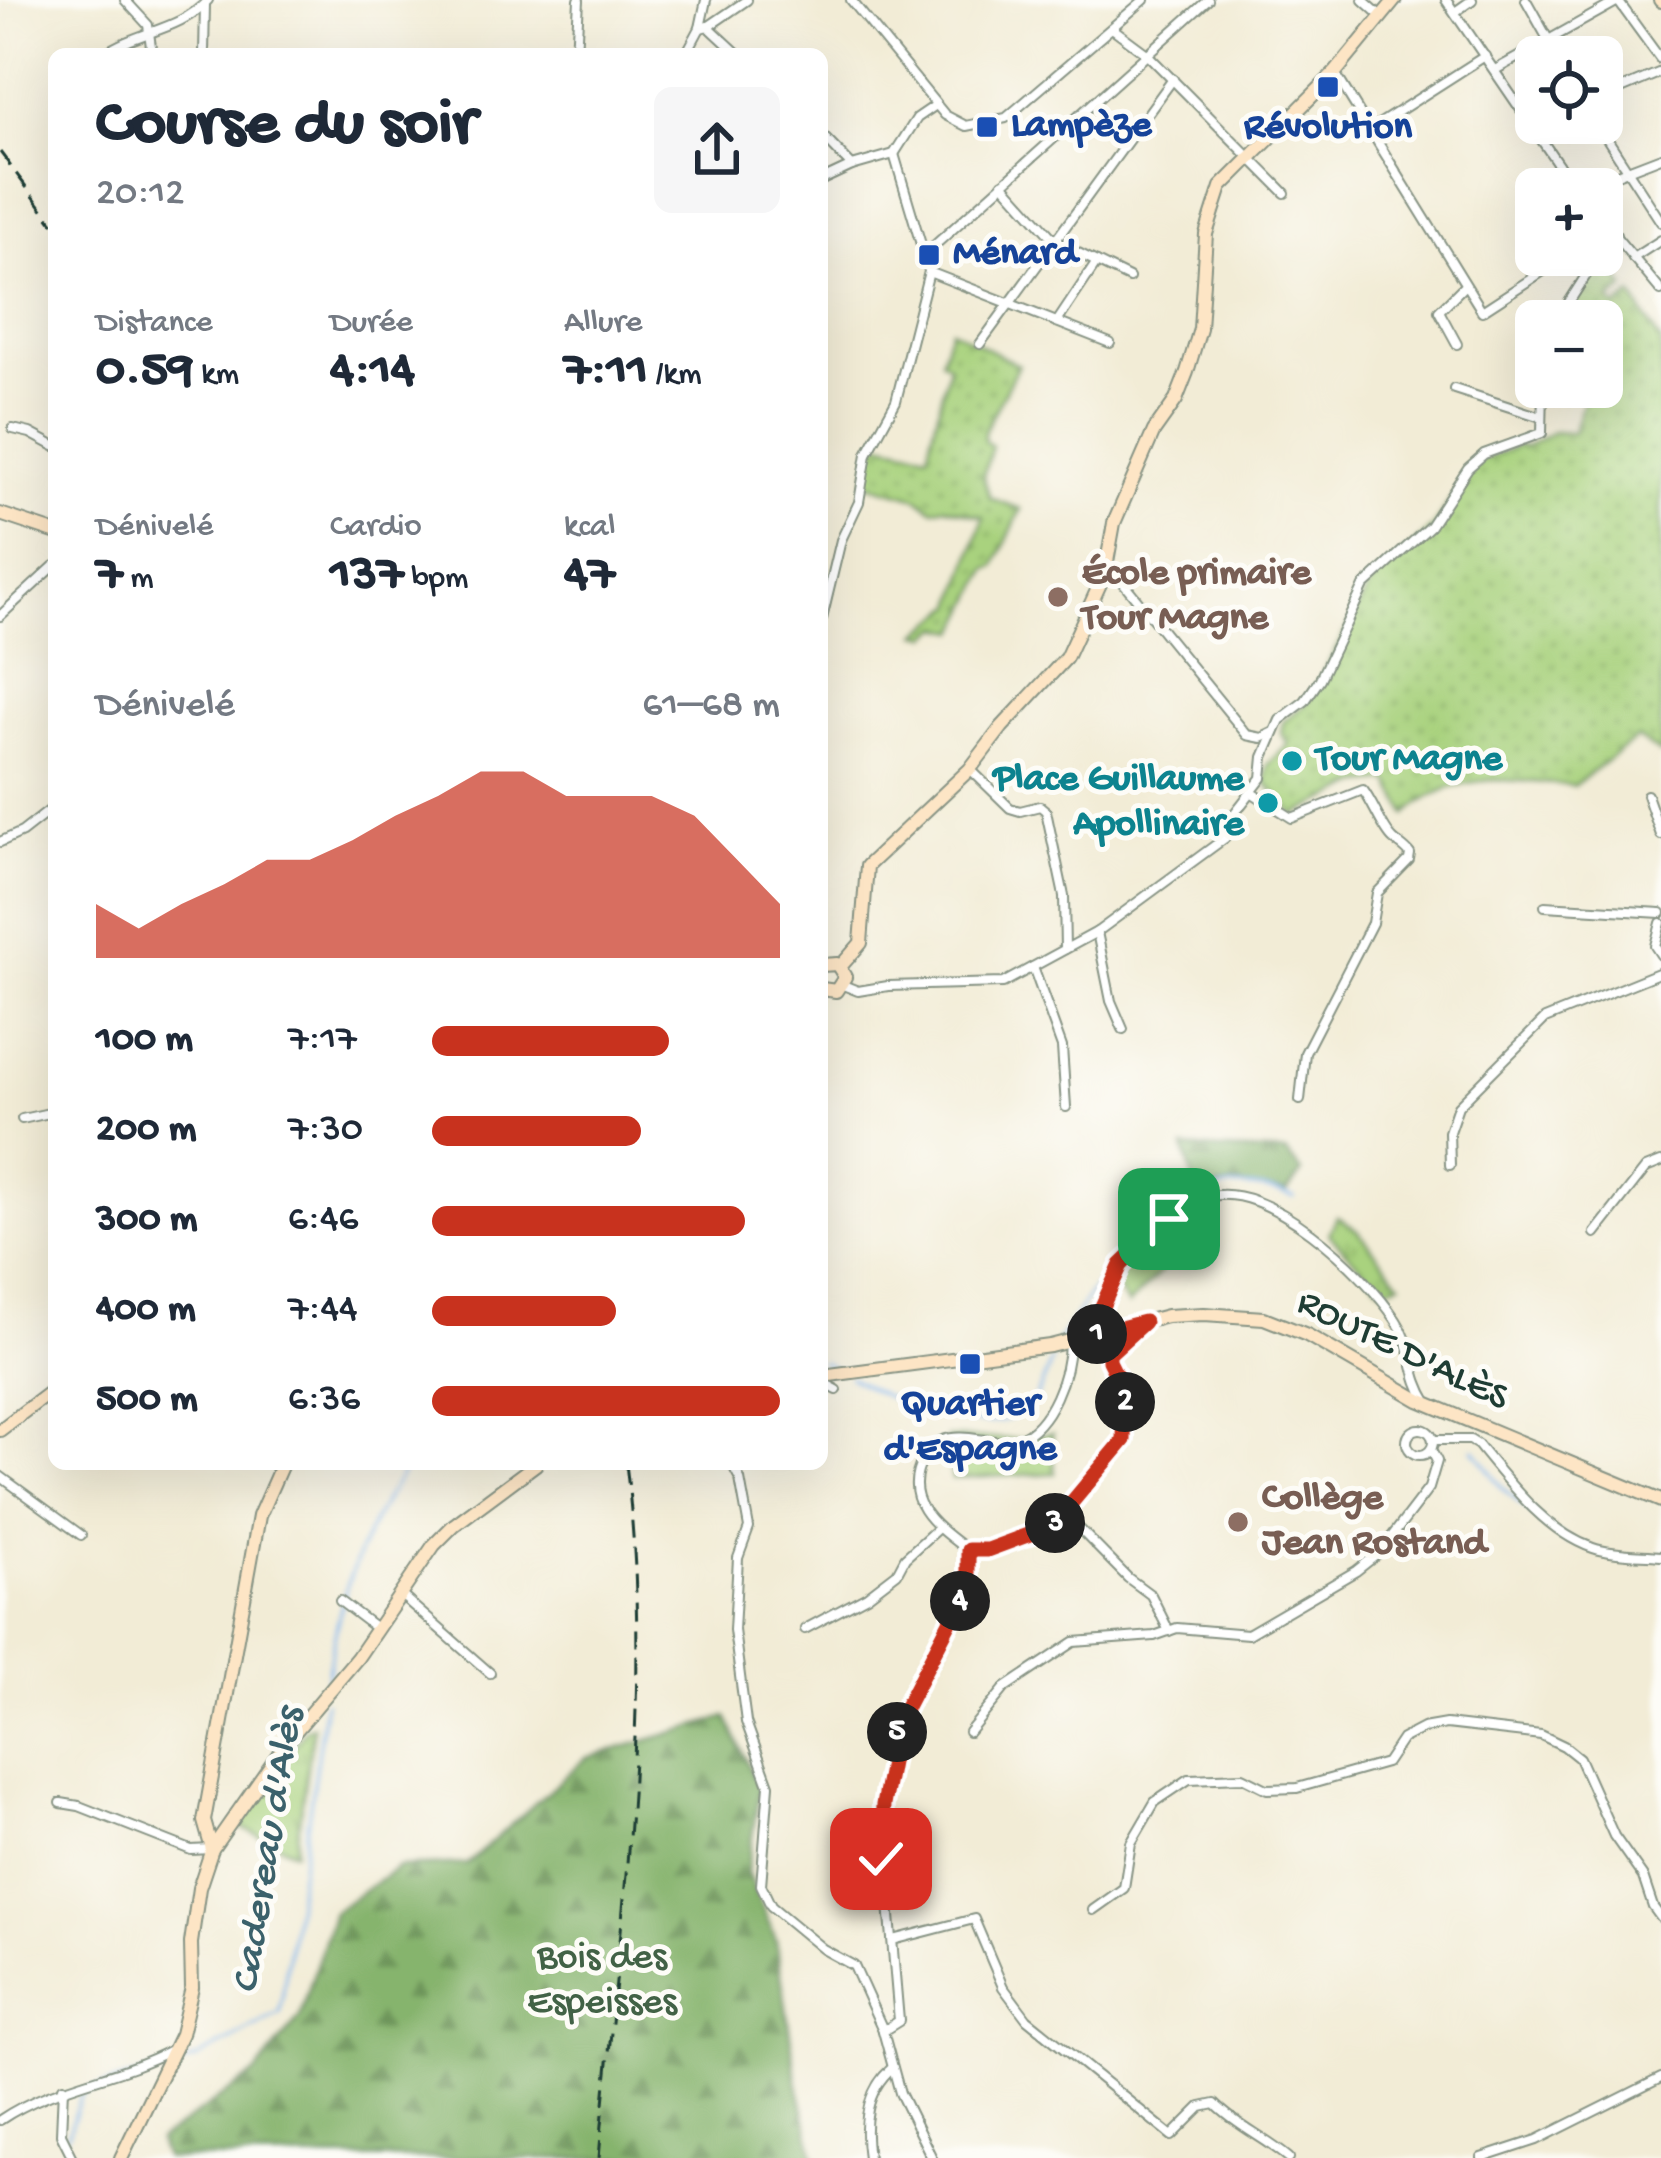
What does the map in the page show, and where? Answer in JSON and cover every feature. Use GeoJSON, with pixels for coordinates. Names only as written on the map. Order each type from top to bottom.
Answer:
{"type":"FeatureCollection","features":[{"type":"Feature","properties":{"kind":"street"},"geometry":{"type":"LineString","coordinates":[[125,0],[148,25],[151,48]]}},
{"type":"Feature","properties":{"kind":"street"},"geometry":{"type":"LineString","coordinates":[[576,48],[579,0]]}},
{"type":"Feature","properties":{"kind":"street"},"geometry":{"type":"LineString","coordinates":[[704,27],[706,0]]}},
{"type":"Feature","properties":{"kind":"street"},"geometry":{"type":"LineString","coordinates":[[690,48],[704,27],[747,0]]}},
{"type":"Feature","properties":{"kind":"street"},"geometry":{"type":"LineString","coordinates":[[849,0],[945,115],[966,126],[1006,118],[1144,0]]}},
{"type":"Feature","properties":{"kind":"street"},"geometry":{"type":"LineString","coordinates":[[921,248],[936,244],[1208,0]]}},
{"type":"Feature","properties":{"kind":"street"},"geometry":{"type":"LineString","coordinates":[[1363,0],[1382,16]]}},
{"type":"Feature","properties":{"kind":"street"},"geometry":{"type":"LineString","coordinates":[[841,967],[861,943],[867,866],[970,769],[1066,658],[1105,573],[1114,523],[1154,430],[1176,400],[1187,372],[1200,329],[1206,234],[1221,187],[1335,74],[1395,0]]}},
{"type":"Feature","properties":{"kind":"street"},"geometry":{"type":"LineString","coordinates":[[1446,0],[1515,101]]}},
{"type":"Feature","properties":{"kind":"street"},"geometry":{"type":"LineString","coordinates":[[1454,12],[1472,0]]}},
{"type":"Feature","properties":{"kind":"street"},"geometry":{"type":"LineString","coordinates":[[1526,0],[1546,36]]}},
{"type":"Feature","properties":{"kind":"street"},"geometry":{"type":"LineString","coordinates":[[1555,36],[1617,1],[1661,60]]}},
{"type":"Feature","properties":{"kind":"street"},"geometry":{"type":"LineString","coordinates":[[112,48],[184,19],[206,2]]}},
{"type":"Feature","properties":{"kind":"street"},"geometry":{"type":"LineString","coordinates":[[204,48],[206,2]]}},
{"type":"Feature","properties":{"kind":"street"},"geometry":{"type":"LineString","coordinates":[[704,27],[730,48]]}},
{"type":"Feature","properties":{"kind":"street"},"geometry":{"type":"LineString","coordinates":[[1112,28],[1148,54],[1285,193]]}},
{"type":"Feature","properties":{"kind":"street"},"geometry":{"type":"LineString","coordinates":[[1368,131],[1485,56]]}},
{"type":"Feature","properties":{"kind":"street"},"geometry":{"type":"LineString","coordinates":[[1495,70],[1515,59]]}},
{"type":"Feature","properties":{"kind":"street"},"geometry":{"type":"LineString","coordinates":[[1623,88],[1661,72]]}},
{"type":"Feature","properties":{"kind":"street"},"geometry":{"type":"LineString","coordinates":[[1335,74],[1482,311],[1536,276]]}},
{"type":"Feature","properties":{"kind":"street"},"geometry":{"type":"LineString","coordinates":[[980,344],[1173,80]]}},
{"type":"Feature","properties":{"kind":"street"},"geometry":{"type":"LineString","coordinates":[[828,177],[894,154],[917,118],[936,105]]}},
{"type":"Feature","properties":{"kind":"street"},"geometry":{"type":"LineString","coordinates":[[828,141],[852,166]]}},
{"type":"Feature","properties":{"kind":"street"},"geometry":{"type":"LineString","coordinates":[[1610,144],[1661,223]]}},
{"type":"Feature","properties":{"kind":"street"},"geometry":{"type":"LineString","coordinates":[[894,154],[929,271],[1110,343]]}},
{"type":"Feature","properties":{"kind":"street"},"geometry":{"type":"LineString","coordinates":[[1625,170],[1661,157]]}},
{"type":"Feature","properties":{"kind":"street"},"geometry":{"type":"LineString","coordinates":[[1003,183],[1056,242],[1130,278]]}},
{"type":"Feature","properties":{"kind":"street"},"geometry":{"type":"LineString","coordinates":[[1634,258],[1661,240]]}},
{"type":"Feature","properties":{"kind":"street"},"geometry":{"type":"LineString","coordinates":[[828,595],[842,540],[859,502],[868,454],[896,401],[936,244]]}},
{"type":"Feature","properties":{"kind":"street"},"geometry":{"type":"LineString","coordinates":[[1623,244],[1661,291]]}},
{"type":"Feature","properties":{"kind":"street"},"geometry":{"type":"LineString","coordinates":[[1057,322],[1097,262]]}},
{"type":"Feature","properties":{"kind":"street"},"geometry":{"type":"LineString","coordinates":[[1456,344],[1439,311],[1464,286]]}},
{"type":"Feature","properties":{"kind":"street"},"geometry":{"type":"LineString","coordinates":[[1454,389],[1541,417]]}},
{"type":"Feature","properties":{"kind":"street"},"geometry":{"type":"LineString","coordinates":[[828,992],[843,985],[859,991],[1003,983],[1097,932],[1225,838],[1234,814],[1262,778],[1264,758],[1280,720],[1305,701],[1320,679],[1364,586],[1430,526],[1468,468],[1484,454],[1538,436],[1542,408]]}},
{"type":"Feature","properties":{"kind":"street"},"geometry":{"type":"LineString","coordinates":[[13,429],[48,443]]}},
{"type":"Feature","properties":{"kind":"street"},"geometry":{"type":"LineString","coordinates":[[0,514],[48,530]]}},
{"type":"Feature","properties":{"kind":"street"},"geometry":{"type":"LineString","coordinates":[[0,616],[48,572]]}},
{"type":"Feature","properties":{"kind":"street"},"geometry":{"type":"LineString","coordinates":[[1105,573],[1122,581],[1246,735],[1262,738],[1274,732]]}},
{"type":"Feature","properties":{"kind":"street"},"geometry":{"type":"LineString","coordinates":[[970,769],[1010,808],[1020,811],[1040,806],[1046,812],[1064,896],[1065,949]]}},
{"type":"Feature","properties":{"kind":"street"},"geometry":{"type":"LineString","coordinates":[[1251,792],[1292,818],[1363,790],[1392,839],[1405,845],[1410,854],[1377,893],[1372,923],[1305,1054],[1300,1100]]}},
{"type":"Feature","properties":{"kind":"street"},"geometry":{"type":"LineString","coordinates":[[1647,795],[1661,835]]}},
{"type":"Feature","properties":{"kind":"street"},"geometry":{"type":"LineString","coordinates":[[0,842],[48,811]]}},
{"type":"Feature","properties":{"kind":"street"},"geometry":{"type":"LineString","coordinates":[[1545,905],[1661,913]]}},
{"type":"Feature","properties":{"kind":"street"},"geometry":{"type":"LineString","coordinates":[[1661,922],[1655,946],[1661,955]]}},
{"type":"Feature","properties":{"kind":"street"},"geometry":{"type":"LineString","coordinates":[[1097,932],[1111,1000],[1123,1029]]}},
{"type":"Feature","properties":{"kind":"street"},"geometry":{"type":"LineString","coordinates":[[828,964],[841,967],[843,985]]}},
{"type":"Feature","properties":{"kind":"street"},"geometry":{"type":"LineString","coordinates":[[1033,967],[1062,1046],[1066,1107]]}},
{"type":"Feature","properties":{"kind":"street"},"geometry":{"type":"LineString","coordinates":[[1450,1165],[1449,1132],[1458,1106],[1546,1019],[1661,972]]}},
{"type":"Feature","properties":{"kind":"street"},"geometry":{"type":"LineString","coordinates":[[22,1118],[48,1113]]}},
{"type":"Feature","properties":{"kind":"street"},"geometry":{"type":"LineString","coordinates":[[1595,1233],[1646,1168],[1661,1162]]}},
{"type":"Feature","properties":{"kind":"street"},"geometry":{"type":"LineString","coordinates":[[1094,1335],[1095,1320],[1121,1265],[1169,1219],[1208,1196],[1244,1197],[1275,1210],[1327,1245],[1379,1298],[1412,1350],[1412,1373],[1429,1405]]}},
{"type":"Feature","properties":{"kind":"street","name":"ROUTE D'ALÈS"},"geometry":{"type":"LineString","coordinates":[[828,1378],[1069,1342],[1144,1322],[1204,1314],[1264,1318],[1307,1335],[1429,1405],[1661,1501]]}},
{"type":"Feature","properties":{"kind":"street"},"geometry":{"type":"LineString","coordinates":[[1069,1342],[1053,1404],[1039,1424],[1017,1439],[947,1438],[931,1447],[916,1476],[915,1491],[926,1516],[968,1550],[987,1550],[1052,1526],[1124,1440],[1125,1393],[1109,1354],[1144,1322]]}},
{"type":"Feature","properties":{"kind":"street"},"geometry":{"type":"LineString","coordinates":[[828,1383],[837,1390]]}},
{"type":"Feature","properties":{"kind":"street"},"geometry":{"type":"LineString","coordinates":[[0,1430],[48,1394]]}},
{"type":"Feature","properties":{"kind":"street"},"geometry":{"type":"LineString","coordinates":[[969,1732],[1005,1688],[1063,1646],[1169,1630],[1248,1634],[1356,1570],[1380,1552],[1429,1488],[1437,1461],[1432,1445],[1470,1440],[1478,1445],[1534,1507],[1576,1540],[1602,1551],[1661,1556]]}},
{"type":"Feature","properties":{"kind":"street"},"geometry":{"type":"LineString","coordinates":[[212,1849],[204,1821],[210,1785],[260,1516],[279,1470]]}},
{"type":"Feature","properties":{"kind":"street"},"geometry":{"type":"LineString","coordinates":[[121,2158],[187,2012],[199,1888],[212,1849],[434,1546],[454,1525],[528,1470]]}},
{"type":"Feature","properties":{"kind":"street"},"geometry":{"type":"LineString","coordinates":[[735,1470],[749,1528],[738,1558],[734,1630],[746,1722],[769,1785],[761,1885],[771,1906],[823,1949],[854,1966],[932,2158]]}},
{"type":"Feature","properties":{"kind":"street"},"geometry":{"type":"LineString","coordinates":[[0,1476],[81,1535]]}},
{"type":"Feature","properties":{"kind":"street"},"geometry":{"type":"LineString","coordinates":[[1065,1514],[1151,1595],[1169,1630]]}},
{"type":"Feature","properties":{"kind":"street"},"geometry":{"type":"LineString","coordinates":[[806,1630],[897,1574],[905,1558],[938,1528]]}},
{"type":"Feature","properties":{"kind":"street"},"geometry":{"type":"LineString","coordinates":[[884,2031],[898,2021],[881,1859],[883,1805],[899,1720],[968,1587],[968,1550]]}},
{"type":"Feature","properties":{"kind":"street"},"geometry":{"type":"LineString","coordinates":[[400,1594],[490,1673]]}},
{"type":"Feature","properties":{"kind":"street"},"geometry":{"type":"LineString","coordinates":[[340,1601],[376,1629]]}},
{"type":"Feature","properties":{"kind":"street"},"geometry":{"type":"LineString","coordinates":[[1093,1910],[1124,1888],[1131,1844],[1155,1802],[1189,1779],[1243,1778],[1267,1789],[1297,1788],[1386,1763],[1402,1739],[1423,1728],[1446,1724],[1541,1735],[1580,1758],[1614,1836],[1643,1876],[1661,1918]]}},
{"type":"Feature","properties":{"kind":"street"},"geometry":{"type":"LineString","coordinates":[[61,1803],[191,1850],[212,1849]]}},
{"type":"Feature","properties":{"kind":"street"},"geometry":{"type":"LineString","coordinates":[[893,1940],[974,1919],[1003,1987],[1027,2019],[1172,2135],[1201,2107],[1215,2104],[1240,2129],[1262,2135],[1289,2158]]}},
{"type":"Feature","properties":{"kind":"street"},"geometry":{"type":"LineString","coordinates":[[0,2120],[42,2095],[170,2055]]}},
{"type":"Feature","properties":{"kind":"street"},"geometry":{"type":"LineString","coordinates":[[868,2158],[865,2131],[870,2097],[878,2080],[892,2068]]}},
{"type":"Feature","properties":{"kind":"street"},"geometry":{"type":"LineString","coordinates":[[1482,2158],[1537,2140],[1657,2081],[1660,2093]]}},
{"type":"Feature","properties":{"kind":"street"},"geometry":{"type":"LineString","coordinates":[[63,2087],[61,2134],[73,2158]]}},
{"type":"Feature","properties":{"kind":"green space"},"geometry":{"type":"Polygon","coordinates":[[[1588,276],[1617,276],[1625,288],[1611,300],[1572,300],[1588,276]]]}},
{"type":"Feature","properties":{"kind":"green space"},"geometry":{"type":"Polygon","coordinates":[[[1632,295],[1661,344],[1661,754],[1637,738],[1573,786],[1507,780],[1465,784],[1425,800],[1407,814],[1390,781],[1361,784],[1295,815],[1266,782],[1268,765],[1289,744],[1281,733],[1283,722],[1307,703],[1372,582],[1433,527],[1480,461],[1520,445],[1523,448],[1553,432],[1573,433],[1581,408],[1623,408],[1623,303],[1632,295]]]}},
{"type":"Feature","properties":{"kind":"green space"},"geometry":{"type":"Polygon","coordinates":[[[951,329],[1018,365],[984,432],[984,441],[992,446],[983,476],[990,498],[1021,509],[958,631],[940,627],[929,636],[919,634],[955,605],[984,517],[945,506],[933,509],[918,498],[865,483],[875,442],[928,453],[949,365],[941,359],[951,329]]]}},
{"type":"Feature","properties":{"kind":"green space"},"geometry":{"type":"Polygon","coordinates":[[[1184,1148],[1286,1153],[1302,1172],[1287,1192],[1238,1185],[1196,1191],[1184,1148]]]}},
{"type":"Feature","properties":{"kind":"green space"},"geometry":{"type":"Polygon","coordinates":[[[1337,1216],[1358,1231],[1400,1282],[1383,1289],[1329,1234],[1337,1216]]]}},
{"type":"Feature","properties":{"kind":"green space"},"geometry":{"type":"Polygon","coordinates":[[[1158,1235],[1174,1258],[1128,1305],[1114,1284],[1138,1251],[1158,1235]]]}},
{"type":"Feature","properties":{"kind":"green space"},"geometry":{"type":"Polygon","coordinates":[[[1052,1434],[1055,1473],[952,1479],[947,1438],[1017,1439],[1052,1434]]]}},
{"type":"Feature","properties":{"kind":"green space","name":"Bois des Espeisses"},"geometry":{"type":"Polygon","coordinates":[[[727,1717],[759,1790],[747,1872],[776,1940],[797,2080],[815,2158],[164,2158],[158,2141],[255,2074],[300,2017],[333,1912],[398,1867],[467,1864],[586,1758],[727,1717]]]}},
{"type":"Feature","properties":{"kind":"green space"},"geometry":{"type":"Polygon","coordinates":[[[313,1726],[295,1851],[239,1827],[306,1728],[313,1726]]]}},
{"type":"Feature","properties":{"kind":"waterway","name":"Cadereau d'Alès"},"geometry":{"type":"LineString","coordinates":[[1203,1195],[1249,1187],[1294,1197]]}},
{"type":"Feature","properties":{"kind":"waterway","name":"Cadereau d'Alès"},"geometry":{"type":"LineString","coordinates":[[1059,1340],[1101,1278],[1141,1236],[1179,1207]]}},
{"type":"Feature","properties":{"kind":"waterway","name":"Cadereau d'Alès"},"geometry":{"type":"LineString","coordinates":[[850,1377],[912,1407],[963,1421],[987,1422],[1009,1419],[1026,1409],[1052,1360]]}},
{"type":"Feature","properties":{"kind":"waterway","name":"Cadereau d'Alès"},"geometry":{"type":"LineString","coordinates":[[828,1365],[836,1369]]}},
{"type":"Feature","properties":{"kind":"waterway","name":"Cadereau d'Alès"},"geometry":{"type":"LineString","coordinates":[[1474,1449],[1503,1489],[1533,1513]]}},
{"type":"Feature","properties":{"kind":"waterway","name":"Cadereau d'Alès"},"geometry":{"type":"LineString","coordinates":[[326,1687],[343,1598],[363,1542],[405,1470]]}},
{"type":"Feature","properties":{"kind":"waterway","name":"Cadereau d'Alès"},"geometry":{"type":"LineString","coordinates":[[1559,1535],[1569,1543]]}},
{"type":"Feature","properties":{"kind":"waterway","name":"Cadereau d'Alès"},"geometry":{"type":"LineString","coordinates":[[173,2066],[196,2059],[280,2013],[325,1702]]}},
{"type":"Feature","properties":{"kind":"waterway","name":"Cadereau d'Alès"},"geometry":{"type":"LineString","coordinates":[[67,2136],[80,2097],[158,2070]]}},
{"type":"Feature","properties":{"kind":"railway"},"geometry":{"type":"LineString","coordinates":[[0,152],[48,216]]}},
{"type":"Feature","properties":{"kind":"railway"},"geometry":{"type":"LineString","coordinates":[[599,2158],[635,1724],[637,1638],[627,1470]]}},
{"type":"Feature","properties":{"kind":"place","name":"Révolution"},"geometry":{"type":"Point","coordinates":[1328,87]}},
{"type":"Feature","properties":{"kind":"place","name":"Lampèze"},"geometry":{"type":"Point","coordinates":[987,127]}},
{"type":"Feature","properties":{"kind":"place","name":"Ménard"},"geometry":{"type":"Point","coordinates":[929,255]}},
{"type":"Feature","properties":{"kind":"place","name":"École primaire Tour Magne"},"geometry":{"type":"Point","coordinates":[1058,597]}},
{"type":"Feature","properties":{"kind":"place","name":"Tour Magne"},"geometry":{"type":"Point","coordinates":[1292,761]}},
{"type":"Feature","properties":{"kind":"place","name":"Place Guillaume Apollinaire"},"geometry":{"type":"Point","coordinates":[1268,803]}},
{"type":"Feature","properties":{"kind":"place","name":"Quartier d'Espagne"},"geometry":{"type":"Point","coordinates":[970,1364]}},
{"type":"Feature","properties":{"kind":"place","name":"Collège Jean Rostand"},"geometry":{"type":"Point","coordinates":[1238,1522]}},
{"type":"Feature","properties":{"kind":"route"},"geometry":{"type":"LineString","coordinates":[[881,1859],[883,1805],[899,1720],[968,1587],[968,1550],[987,1550],[1052,1526],[1124,1440],[1125,1393],[1109,1354],[1144,1322],[1094,1335],[1093,1326],[1121,1265],[1169,1219]]}}]}
